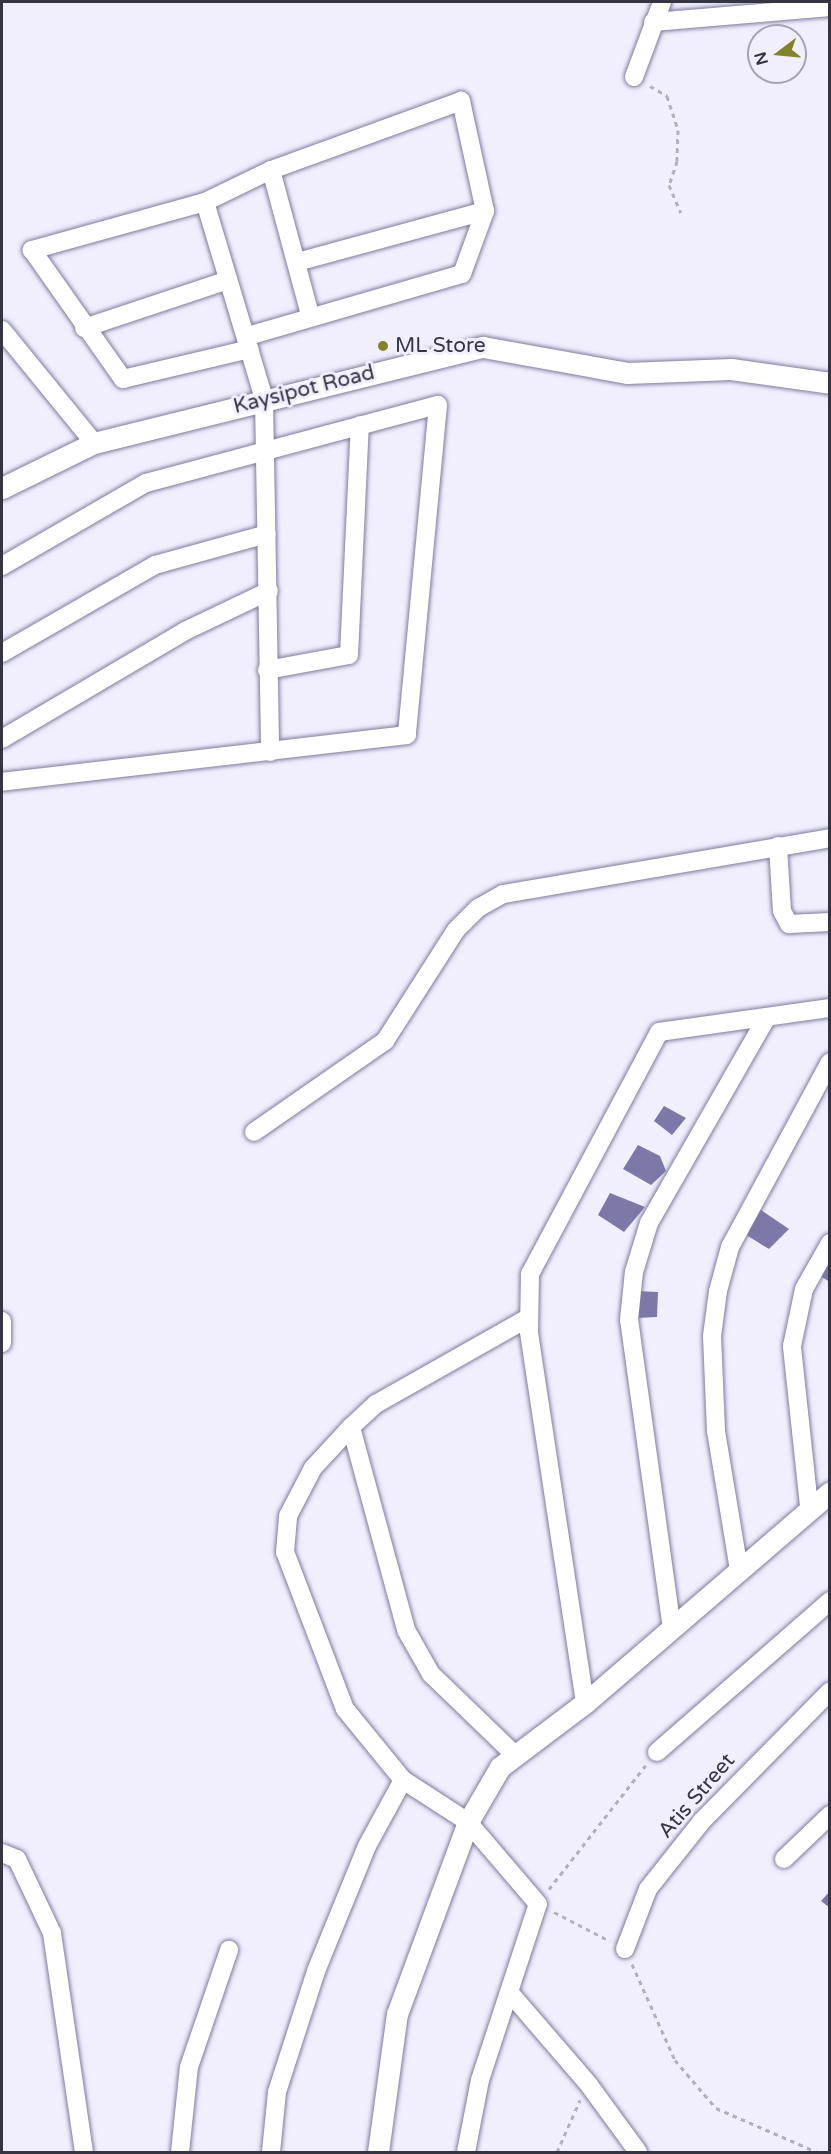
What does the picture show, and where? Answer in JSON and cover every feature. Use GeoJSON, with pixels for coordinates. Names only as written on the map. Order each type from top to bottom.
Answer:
{"type":"FeatureCollection","features":[{"type":"Feature","properties":{"kind":"street"},"geometry":{"type":"LineString","coordinates":[[634,77],[662,2]]}},
{"type":"Feature","properties":{"kind":"street"},"geometry":{"type":"LineString","coordinates":[[653,21],[830,7]]}},
{"type":"Feature","properties":{"kind":"street"},"geometry":{"type":"LineString","coordinates":[[461,101],[485,211],[462,274],[310,315],[249,343],[123,379],[84,328],[32,250],[205,202],[272,170],[461,101]]}},
{"type":"Feature","properties":{"kind":"street"},"geometry":{"type":"LineString","coordinates":[[272,170],[310,315]]}},
{"type":"Feature","properties":{"kind":"street"},"geometry":{"type":"LineString","coordinates":[[205,202],[264,399],[267,447],[269,591],[267,669],[270,752]]}},
{"type":"Feature","properties":{"kind":"street"},"geometry":{"type":"LineString","coordinates":[[297,262],[485,211]]}},
{"type":"Feature","properties":{"kind":"street"},"geometry":{"type":"LineString","coordinates":[[84,328],[228,279]]}},
{"type":"Feature","properties":{"kind":"street"},"geometry":{"type":"LineString","coordinates":[[4,339],[94,443]]}},
{"type":"Feature","properties":{"kind":"street","name":"Kaysipot Road"},"geometry":{"type":"LineString","coordinates":[[2,488],[94,443],[264,399],[483,347],[627,373],[731,369],[830,382]]}},
{"type":"Feature","properties":{"kind":"street"},"geometry":{"type":"LineString","coordinates":[[2,566],[146,483],[267,447],[438,405],[407,735],[2,782]]}},
{"type":"Feature","properties":{"kind":"street"},"geometry":{"type":"LineString","coordinates":[[267,669],[349,655],[360,425]]}},
{"type":"Feature","properties":{"kind":"street"},"geometry":{"type":"LineString","coordinates":[[2,653],[155,565],[267,534]]}},
{"type":"Feature","properties":{"kind":"street"},"geometry":{"type":"LineString","coordinates":[[2,739],[185,631],[269,591]]}},
{"type":"Feature","properties":{"kind":"street"},"geometry":{"type":"LineString","coordinates":[[254,1131],[386,1041],[456,930],[478,908],[503,894],[830,838]]}},
{"type":"Feature","properties":{"kind":"street"},"geometry":{"type":"LineString","coordinates":[[778,846],[782,911],[789,924],[830,922]]}},
{"type":"Feature","properties":{"kind":"street"},"geometry":{"type":"LineString","coordinates":[[585,1703],[528,1318],[530,1274],[659,1032],[766,1019],[830,1008]]}},
{"type":"Feature","properties":{"kind":"street"},"geometry":{"type":"LineString","coordinates":[[672,1629],[629,1320],[634,1272],[649,1223],[766,1019]]}},
{"type":"Feature","properties":{"kind":"street"},"geometry":{"type":"LineString","coordinates":[[739,1570],[716,1431],[712,1336],[718,1291],[730,1247],[830,1062]]}},
{"type":"Feature","properties":{"kind":"street"},"geometry":{"type":"LineString","coordinates":[[809,1506],[792,1346],[804,1289],[830,1243]]}},
{"type":"Feature","properties":{"kind":"street"},"geometry":{"type":"LineString","coordinates":[[466,2152],[480,2080],[538,1904],[468,1822],[403,1780],[345,1710],[285,1552],[288,1516],[312,1468],[351,1427],[376,1404],[528,1318]]}},
{"type":"Feature","properties":{"kind":"street"},"geometry":{"type":"LineString","coordinates":[[2,1321],[2,1343]]}},
{"type":"Feature","properties":{"kind":"street"},"geometry":{"type":"LineString","coordinates":[[351,1427],[406,1630],[431,1674],[514,1755]]}},
{"type":"Feature","properties":{"kind":"street"},"geometry":{"type":"LineString","coordinates":[[378,2152],[397,2014],[468,1822],[500,1767],[585,1703],[672,1629],[809,1506],[830,1492]]}},
{"type":"Feature","properties":{"kind":"street"},"geometry":{"type":"LineString","coordinates":[[657,1752],[830,1601]]}},
{"type":"Feature","properties":{"kind":"street","name":"Atis Street"},"geometry":{"type":"LineString","coordinates":[[625,1949],[655,1881],[710,1813],[830,1691]]}},
{"type":"Feature","properties":{"kind":"street"},"geometry":{"type":"LineString","coordinates":[[272,2152],[277,2092],[316,1971],[367,1846],[403,1780]]}},
{"type":"Feature","properties":{"kind":"street"},"geometry":{"type":"LineString","coordinates":[[784,1859],[830,1815]]}},
{"type":"Feature","properties":{"kind":"street"},"geometry":{"type":"LineString","coordinates":[[2,1853],[17,1859],[52,1933],[84,2152]]}},
{"type":"Feature","properties":{"kind":"street"},"geometry":{"type":"LineString","coordinates":[[180,2152],[189,2067],[229,1950]]}},
{"type":"Feature","properties":{"kind":"street"},"geometry":{"type":"LineString","coordinates":[[510,1993],[590,2085],[638,2152]]}},
{"type":"Feature","properties":{"kind":"path"},"geometry":{"type":"LineString","coordinates":[[634,77],[668,96],[678,130],[669,192],[681,213]]}},
{"type":"Feature","properties":{"kind":"path"},"geometry":{"type":"LineString","coordinates":[[657,1752],[538,1904],[625,1949],[675,2060],[716,2108],[818,2152]]}},
{"type":"Feature","properties":{"kind":"path"},"geometry":{"type":"LineString","coordinates":[[557,2152],[590,2085]]}},
{"type":"Feature","properties":{"kind":"building"},"geometry":{"type":"Polygon","coordinates":[[[664,1106],[686,1118],[672,1135],[654,1121],[664,1106]]]}},
{"type":"Feature","properties":{"kind":"building"},"geometry":{"type":"Polygon","coordinates":[[[638,1145],[660,1156],[666,1171],[651,1185],[623,1169],[638,1145]]]}},
{"type":"Feature","properties":{"kind":"building"},"geometry":{"type":"Polygon","coordinates":[[[610,1193],[645,1207],[624,1232],[598,1215],[610,1193]]]}},
{"type":"Feature","properties":{"kind":"building"},"geometry":{"type":"Polygon","coordinates":[[[758,1208],[789,1229],[769,1249],[743,1233],[758,1208]]]}},
{"type":"Feature","properties":{"kind":"building"},"geometry":{"type":"Polygon","coordinates":[[[830,1260],[830,1282],[820,1276],[830,1260]]]}},
{"type":"Feature","properties":{"kind":"building"},"geometry":{"type":"Polygon","coordinates":[[[636,1291],[658,1292],[657,1317],[637,1318],[636,1291]]]}},
{"type":"Feature","properties":{"kind":"building"},"geometry":{"type":"Polygon","coordinates":[[[830,1891],[830,1908],[821,1901],[830,1891]]]}},
{"type":"Feature","properties":{"kind":"place","name":"ML Store"},"geometry":{"type":"Point","coordinates":[383,346]}}]}
